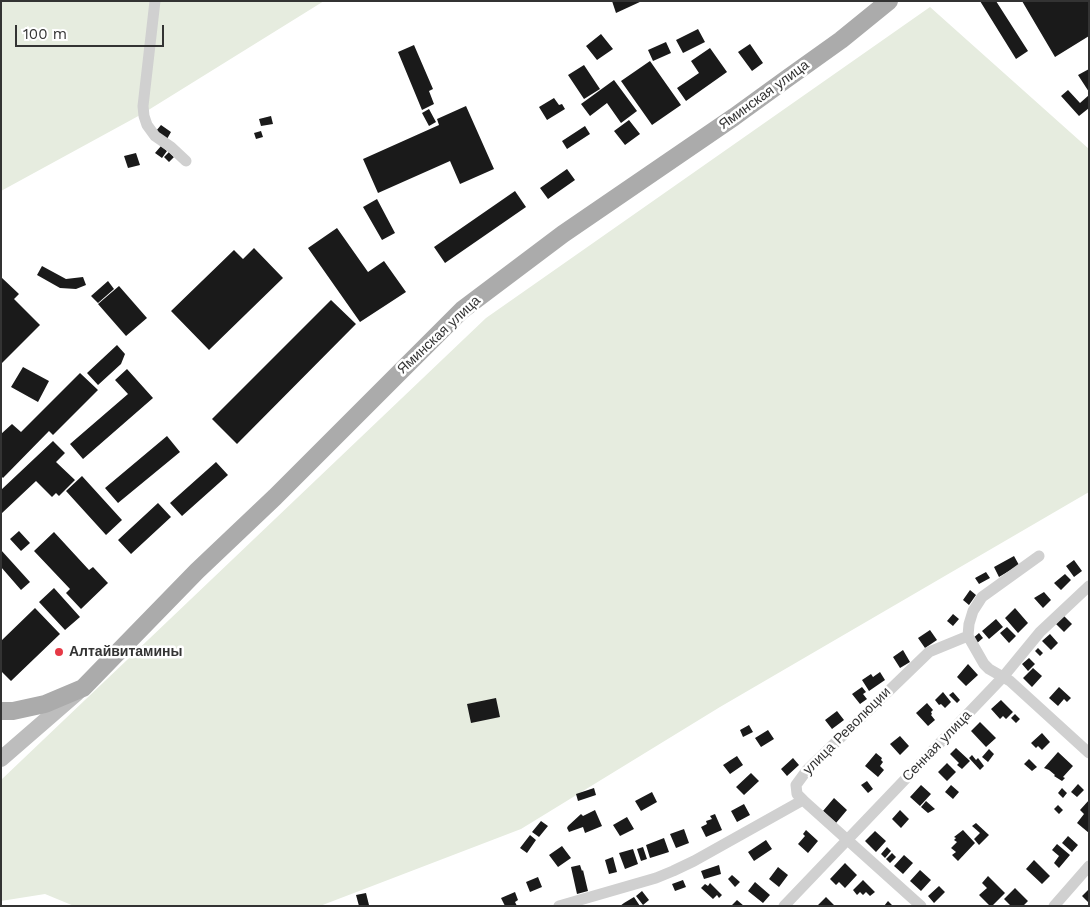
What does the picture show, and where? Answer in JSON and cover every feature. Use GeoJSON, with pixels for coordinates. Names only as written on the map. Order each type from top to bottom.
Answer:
{"type":"FeatureCollection","features":[{"type":"Feature","properties":{"kind":"main road","name":"Яминская улица"},"geometry":{"type":"LineString","coordinates":[[83,688],[197,570],[275,497],[462,310],[555,240],[841,40],[889,1]]}},
{"type":"Feature","properties":{"kind":"main road"},"geometry":{"type":"LineString","coordinates":[[1,712],[45,704],[83,688]]}},
{"type":"Feature","properties":{"kind":"main road"},"geometry":{"type":"LineString","coordinates":[[1,759],[83,688]]}},
{"type":"Feature","properties":{"kind":"street"},"geometry":{"type":"LineString","coordinates":[[155,1],[143,106],[144,116],[147,125],[155,136],[186,161]]}},
{"type":"Feature","properties":{"kind":"street"},"geometry":{"type":"LineString","coordinates":[[1039,556],[982,596],[969,624],[968,636],[984,664],[989,669],[1010,681],[1089,752]]}},
{"type":"Feature","properties":{"kind":"street","name":"Сенная улица"},"geometry":{"type":"LineString","coordinates":[[784,906],[1003,676],[1040,632],[1089,586]]}},
{"type":"Feature","properties":{"kind":"street","name":"улица Революции"},"geometry":{"type":"LineString","coordinates":[[803,800],[796,789],[800,779],[831,745],[929,652],[968,636]]}},
{"type":"Feature","properties":{"kind":"street"},"geometry":{"type":"LineString","coordinates":[[567,905],[656,878],[694,862],[803,800],[920,906]]}},
{"type":"Feature","properties":{"kind":"street"},"geometry":{"type":"LineString","coordinates":[[1054,906],[1089,866]]}},
{"type":"Feature","properties":{"kind":"shaded area"},"geometry":{"type":"Polygon","coordinates":[[[1,1],[324,1],[142,114],[1,191],[1,1]]]}},
{"type":"Feature","properties":{"kind":"shaded area"},"geometry":{"type":"Polygon","coordinates":[[[930,7],[1089,149],[1089,492],[720,707],[521,829],[320,906],[74,906],[45,894],[1,901],[1,780],[486,318],[930,7]]]}},
{"type":"Feature","properties":{"kind":"building"},"geometry":{"type":"Polygon","coordinates":[[[612,1],[642,1],[616,13],[612,1]]]}},
{"type":"Feature","properties":{"kind":"building"},"geometry":{"type":"Polygon","coordinates":[[[980,1],[996,1],[1028,51],[1016,59],[980,1]]]}},
{"type":"Feature","properties":{"kind":"building"},"geometry":{"type":"Polygon","coordinates":[[[1022,1],[1089,1],[1089,36],[1055,57],[1022,1]]]}},
{"type":"Feature","properties":{"kind":"building"},"geometry":{"type":"Polygon","coordinates":[[[698,29],[705,42],[683,53],[676,40],[698,29]]]}},
{"type":"Feature","properties":{"kind":"building"},"geometry":{"type":"Polygon","coordinates":[[[601,34],[613,49],[597,60],[586,46],[601,34]]]}},
{"type":"Feature","properties":{"kind":"building"},"geometry":{"type":"Polygon","coordinates":[[[666,42],[671,53],[653,61],[648,50],[666,42]]]}},
{"type":"Feature","properties":{"kind":"building"},"geometry":{"type":"Polygon","coordinates":[[[750,44],[763,63],[752,71],[738,52],[750,44]]]}},
{"type":"Feature","properties":{"kind":"building"},"geometry":{"type":"Polygon","coordinates":[[[414,45],[433,89],[429,91],[434,104],[422,110],[398,52],[414,45]]]}},
{"type":"Feature","properties":{"kind":"building"},"geometry":{"type":"Polygon","coordinates":[[[710,48],[727,72],[686,101],[677,88],[699,73],[691,61],[710,48]]]}},
{"type":"Feature","properties":{"kind":"building"},"geometry":{"type":"Polygon","coordinates":[[[650,61],[681,105],[652,125],[621,81],[650,61]]]}},
{"type":"Feature","properties":{"kind":"building"},"geometry":{"type":"Polygon","coordinates":[[[584,65],[600,89],[584,99],[568,75],[584,65]]]}},
{"type":"Feature","properties":{"kind":"building"},"geometry":{"type":"Polygon","coordinates":[[[1089,69],[1089,92],[1078,75],[1089,69]]]}},
{"type":"Feature","properties":{"kind":"building"},"geometry":{"type":"Polygon","coordinates":[[[614,80],[637,111],[621,123],[607,103],[590,116],[581,104],[614,80]]]}},
{"type":"Feature","properties":{"kind":"building"},"geometry":{"type":"Polygon","coordinates":[[[1068,90],[1080,103],[1089,95],[1089,108],[1079,116],[1061,96],[1068,90]]]}},
{"type":"Feature","properties":{"kind":"building"},"geometry":{"type":"Polygon","coordinates":[[[554,98],[565,109],[547,120],[539,107],[554,98]]]}},
{"type":"Feature","properties":{"kind":"building"},"geometry":{"type":"Polygon","coordinates":[[[466,106],[494,169],[460,184],[450,161],[378,193],[363,159],[439,125],[437,119],[466,106]]]}},
{"type":"Feature","properties":{"kind":"building"},"geometry":{"type":"Polygon","coordinates":[[[429,109],[436,122],[429,126],[422,113],[429,109]]]}},
{"type":"Feature","properties":{"kind":"building"},"geometry":{"type":"Polygon","coordinates":[[[271,116],[273,124],[261,126],[259,119],[271,116]]]}},
{"type":"Feature","properties":{"kind":"building"},"geometry":{"type":"Polygon","coordinates":[[[629,120],[640,134],[625,145],[614,131],[629,120]]]}},
{"type":"Feature","properties":{"kind":"building"},"geometry":{"type":"Polygon","coordinates":[[[161,125],[171,132],[167,139],[156,131],[161,125]]]}},
{"type":"Feature","properties":{"kind":"building"},"geometry":{"type":"Polygon","coordinates":[[[585,126],[590,134],[567,149],[562,141],[585,126]]]}},
{"type":"Feature","properties":{"kind":"building"},"geometry":{"type":"Polygon","coordinates":[[[261,131],[263,137],[256,139],[254,133],[261,131]]]}},
{"type":"Feature","properties":{"kind":"building"},"geometry":{"type":"Polygon","coordinates":[[[161,146],[167,151],[162,158],[155,153],[161,146]]]}},
{"type":"Feature","properties":{"kind":"building"},"geometry":{"type":"Polygon","coordinates":[[[169,152],[174,157],[169,162],[164,157],[169,152]]]}},
{"type":"Feature","properties":{"kind":"building"},"geometry":{"type":"Polygon","coordinates":[[[136,153],[140,165],[128,168],[124,156],[136,153]]]}},
{"type":"Feature","properties":{"kind":"building"},"geometry":{"type":"Polygon","coordinates":[[[567,169],[575,180],[548,199],[540,188],[567,169]]]}},
{"type":"Feature","properties":{"kind":"building"},"geometry":{"type":"Polygon","coordinates":[[[515,191],[526,207],[445,263],[434,247],[515,191]]]}},
{"type":"Feature","properties":{"kind":"building"},"geometry":{"type":"Polygon","coordinates":[[[377,199],[395,233],[382,240],[363,207],[377,199]]]}},
{"type":"Feature","properties":{"kind":"building"},"geometry":{"type":"Polygon","coordinates":[[[337,228],[368,272],[384,261],[406,292],[360,322],[308,248],[337,228]]]}},
{"type":"Feature","properties":{"kind":"building"},"geometry":{"type":"Polygon","coordinates":[[[254,248],[283,278],[209,350],[171,311],[234,250],[243,259],[254,248]]]}},
{"type":"Feature","properties":{"kind":"building"},"geometry":{"type":"Polygon","coordinates":[[[42,266],[66,279],[83,277],[86,285],[76,289],[60,288],[37,275],[42,266]]]}},
{"type":"Feature","properties":{"kind":"building"},"geometry":{"type":"Polygon","coordinates":[[[1,277],[19,294],[14,299],[40,325],[1,364],[1,277]]]}},
{"type":"Feature","properties":{"kind":"building"},"geometry":{"type":"Polygon","coordinates":[[[108,281],[114,289],[98,303],[91,296],[108,281]]]}},
{"type":"Feature","properties":{"kind":"building"},"geometry":{"type":"Polygon","coordinates":[[[119,286],[147,318],[126,336],[98,304],[119,286]]]}},
{"type":"Feature","properties":{"kind":"building"},"geometry":{"type":"Polygon","coordinates":[[[331,300],[356,324],[237,444],[212,419],[331,300]]]}},
{"type":"Feature","properties":{"kind":"building"},"geometry":{"type":"Polygon","coordinates":[[[117,345],[125,354],[121,364],[98,385],[87,373],[117,345]]]}},
{"type":"Feature","properties":{"kind":"building"},"geometry":{"type":"Polygon","coordinates":[[[23,367],[49,381],[38,402],[11,387],[23,367]]]}},
{"type":"Feature","properties":{"kind":"building"},"geometry":{"type":"Polygon","coordinates":[[[127,369],[153,398],[83,459],[70,444],[128,394],[115,380],[127,369]]]}},
{"type":"Feature","properties":{"kind":"building"},"geometry":{"type":"Polygon","coordinates":[[[80,373],[98,390],[53,435],[49,431],[3,478],[1,476],[1,434],[12,424],[21,432],[80,373]]]}},
{"type":"Feature","properties":{"kind":"building"},"geometry":{"type":"Polygon","coordinates":[[[167,436],[180,452],[118,503],[105,488],[167,436]]]}},
{"type":"Feature","properties":{"kind":"building"},"geometry":{"type":"Polygon","coordinates":[[[53,441],[65,453],[56,462],[75,480],[59,496],[56,493],[52,497],[36,481],[1,514],[1,490],[53,441]]]}},
{"type":"Feature","properties":{"kind":"building"},"geometry":{"type":"Polygon","coordinates":[[[216,462],[228,475],[182,516],[170,503],[216,462]]]}},
{"type":"Feature","properties":{"kind":"building"},"geometry":{"type":"Polygon","coordinates":[[[82,476],[122,520],[106,535],[66,491],[82,476]]]}},
{"type":"Feature","properties":{"kind":"building"},"geometry":{"type":"Polygon","coordinates":[[[158,503],[171,517],[131,554],[118,540],[158,503]]]}},
{"type":"Feature","properties":{"kind":"building"},"geometry":{"type":"Polygon","coordinates":[[[19,531],[30,543],[21,551],[10,539],[19,531]]]}},
{"type":"Feature","properties":{"kind":"building"},"geometry":{"type":"Polygon","coordinates":[[[54,532],[89,570],[93,567],[108,583],[81,609],[66,593],[70,589],[34,551],[54,532]]]}},
{"type":"Feature","properties":{"kind":"building"},"geometry":{"type":"Polygon","coordinates":[[[1,550],[30,582],[21,590],[1,567],[1,550]]]}},
{"type":"Feature","properties":{"kind":"building"},"geometry":{"type":"Polygon","coordinates":[[[1014,556],[1019,565],[999,577],[994,567],[1014,556]]]}},
{"type":"Feature","properties":{"kind":"building"},"geometry":{"type":"Polygon","coordinates":[[[1074,560],[1082,571],[1074,577],[1066,566],[1074,560]]]}},
{"type":"Feature","properties":{"kind":"building"},"geometry":{"type":"Polygon","coordinates":[[[986,572],[990,578],[979,584],[975,578],[986,572]]]}},
{"type":"Feature","properties":{"kind":"building"},"geometry":{"type":"Polygon","coordinates":[[[1065,574],[1071,580],[1061,590],[1054,583],[1065,574]]]}},
{"type":"Feature","properties":{"kind":"building"},"geometry":{"type":"Polygon","coordinates":[[[54,588],[80,617],[65,630],[39,602],[54,588]]]}},
{"type":"Feature","properties":{"kind":"building"},"geometry":{"type":"Polygon","coordinates":[[[970,590],[976,595],[969,605],[963,600],[970,590]]]}},
{"type":"Feature","properties":{"kind":"building"},"geometry":{"type":"Polygon","coordinates":[[[1044,592],[1051,600],[1043,608],[1034,598],[1044,592]]]}},
{"type":"Feature","properties":{"kind":"building"},"geometry":{"type":"Polygon","coordinates":[[[35,608],[60,634],[11,681],[1,671],[1,641],[35,608]]]}},
{"type":"Feature","properties":{"kind":"building"},"geometry":{"type":"Polygon","coordinates":[[[1015,608],[1028,623],[1018,633],[1005,618],[1015,608]]]}},
{"type":"Feature","properties":{"kind":"building"},"geometry":{"type":"Polygon","coordinates":[[[953,614],[959,619],[953,626],[947,621],[953,614]]]}},
{"type":"Feature","properties":{"kind":"building"},"geometry":{"type":"Polygon","coordinates":[[[1064,616],[1072,624],[1064,632],[1056,624],[1064,616]]]}},
{"type":"Feature","properties":{"kind":"building"},"geometry":{"type":"Polygon","coordinates":[[[996,619],[1003,627],[989,639],[982,631],[996,619]]]}},
{"type":"Feature","properties":{"kind":"building"},"geometry":{"type":"Polygon","coordinates":[[[1007,627],[1016,636],[1009,643],[1000,633],[1007,627]]]}},
{"type":"Feature","properties":{"kind":"building"},"geometry":{"type":"Polygon","coordinates":[[[930,630],[937,640],[925,648],[918,638],[930,630]]]}},
{"type":"Feature","properties":{"kind":"building"},"geometry":{"type":"Polygon","coordinates":[[[979,633],[983,638],[976,644],[972,639],[979,633]]]}},
{"type":"Feature","properties":{"kind":"building"},"geometry":{"type":"Polygon","coordinates":[[[1050,634],[1058,643],[1051,650],[1042,641],[1050,634]]]}},
{"type":"Feature","properties":{"kind":"building"},"geometry":{"type":"Polygon","coordinates":[[[1038,648],[1043,653],[1040,656],[1035,651],[1038,648]]]}},
{"type":"Feature","properties":{"kind":"building"},"geometry":{"type":"Polygon","coordinates":[[[903,650],[910,662],[900,668],[893,657],[903,650]]]}},
{"type":"Feature","properties":{"kind":"building"},"geometry":{"type":"Polygon","coordinates":[[[1029,658],[1035,664],[1028,671],[1022,664],[1029,658]]]}},
{"type":"Feature","properties":{"kind":"building"},"geometry":{"type":"Polygon","coordinates":[[[968,664],[978,675],[966,686],[957,677],[968,664]]]}},
{"type":"Feature","properties":{"kind":"building"},"geometry":{"type":"Polygon","coordinates":[[[1033,668],[1042,676],[1032,687],[1023,678],[1033,668]]]}},
{"type":"Feature","properties":{"kind":"building"},"geometry":{"type":"Polygon","coordinates":[[[880,672],[885,680],[869,691],[862,680],[871,674],[873,677],[880,672]]]}},
{"type":"Feature","properties":{"kind":"building"},"geometry":{"type":"Polygon","coordinates":[[[862,687],[866,692],[863,694],[867,699],[860,704],[852,694],[862,687]]]}},
{"type":"Feature","properties":{"kind":"building"},"geometry":{"type":"Polygon","coordinates":[[[1059,687],[1071,698],[1067,702],[1064,699],[1058,706],[1049,698],[1059,687]]]}},
{"type":"Feature","properties":{"kind":"building"},"geometry":{"type":"Polygon","coordinates":[[[943,692],[951,702],[945,708],[935,700],[943,692]]]}},
{"type":"Feature","properties":{"kind":"building"},"geometry":{"type":"Polygon","coordinates":[[[953,692],[960,700],[957,703],[949,695],[953,692]]]}},
{"type":"Feature","properties":{"kind":"building"},"geometry":{"type":"Polygon","coordinates":[[[496,698],[500,717],[471,723],[467,704],[496,698]]]}},
{"type":"Feature","properties":{"kind":"building"},"geometry":{"type":"Polygon","coordinates":[[[1001,700],[1013,712],[1006,719],[1003,716],[1000,719],[991,709],[1001,700]]]}},
{"type":"Feature","properties":{"kind":"building"},"geometry":{"type":"Polygon","coordinates":[[[927,703],[933,710],[931,715],[935,720],[928,726],[916,713],[927,703]]]}},
{"type":"Feature","properties":{"kind":"building"},"geometry":{"type":"Polygon","coordinates":[[[837,711],[844,720],[832,729],[825,720],[837,711]]]}},
{"type":"Feature","properties":{"kind":"building"},"geometry":{"type":"Polygon","coordinates":[[[1015,714],[1020,719],[1016,723],[1011,718],[1015,714]]]}},
{"type":"Feature","properties":{"kind":"building"},"geometry":{"type":"Polygon","coordinates":[[[980,722],[996,738],[986,747],[971,731],[980,722]]]}},
{"type":"Feature","properties":{"kind":"building"},"geometry":{"type":"Polygon","coordinates":[[[749,725],[753,732],[743,737],[740,730],[749,725]]]}},
{"type":"Feature","properties":{"kind":"building"},"geometry":{"type":"Polygon","coordinates":[[[768,730],[774,739],[761,747],[755,738],[768,730]]]}},
{"type":"Feature","properties":{"kind":"building"},"geometry":{"type":"Polygon","coordinates":[[[1042,733],[1050,742],[1042,750],[1038,746],[1036,748],[1031,743],[1042,733]]]}},
{"type":"Feature","properties":{"kind":"building"},"geometry":{"type":"Polygon","coordinates":[[[900,736],[909,746],[900,755],[890,744],[900,736]]]}},
{"type":"Feature","properties":{"kind":"building"},"geometry":{"type":"Polygon","coordinates":[[[956,748],[970,761],[962,769],[950,754],[956,748]]]}},
{"type":"Feature","properties":{"kind":"building"},"geometry":{"type":"Polygon","coordinates":[[[989,749],[994,754],[988,762],[982,757],[989,749]]]}},
{"type":"Feature","properties":{"kind":"building"},"geometry":{"type":"Polygon","coordinates":[[[1058,752],[1073,766],[1063,777],[1065,778],[1062,781],[1044,768],[1058,752]]]}},
{"type":"Feature","properties":{"kind":"building"},"geometry":{"type":"Polygon","coordinates":[[[876,753],[882,758],[883,762],[880,766],[884,770],[878,777],[865,766],[876,753]]]}},
{"type":"Feature","properties":{"kind":"building"},"geometry":{"type":"Polygon","coordinates":[[[972,755],[976,760],[978,758],[984,766],[980,770],[969,758],[972,755]]]}},
{"type":"Feature","properties":{"kind":"building"},"geometry":{"type":"Polygon","coordinates":[[[737,756],[743,765],[730,774],[723,765],[737,756]]]}},
{"type":"Feature","properties":{"kind":"building"},"geometry":{"type":"Polygon","coordinates":[[[793,758],[799,765],[787,776],[781,769],[793,758]]]}},
{"type":"Feature","properties":{"kind":"building"},"geometry":{"type":"Polygon","coordinates":[[[1029,759],[1037,767],[1032,771],[1024,764],[1029,759]]]}},
{"type":"Feature","properties":{"kind":"building"},"geometry":{"type":"Polygon","coordinates":[[[947,763],[956,772],[947,781],[938,772],[947,763]]]}},
{"type":"Feature","properties":{"kind":"building"},"geometry":{"type":"Polygon","coordinates":[[[751,773],[759,781],[744,795],[736,787],[751,773]]]}},
{"type":"Feature","properties":{"kind":"building"},"geometry":{"type":"Polygon","coordinates":[[[867,781],[873,789],[868,793],[861,785],[867,781]]]}},
{"type":"Feature","properties":{"kind":"building"},"geometry":{"type":"Polygon","coordinates":[[[1078,784],[1084,790],[1077,797],[1071,792],[1078,784]]]}},
{"type":"Feature","properties":{"kind":"building"},"geometry":{"type":"Polygon","coordinates":[[[921,785],[931,794],[920,806],[910,797],[921,785]]]}},
{"type":"Feature","properties":{"kind":"building"},"geometry":{"type":"Polygon","coordinates":[[[951,785],[959,792],[953,799],[945,792],[951,785]]]}},
{"type":"Feature","properties":{"kind":"building"},"geometry":{"type":"Polygon","coordinates":[[[594,788],[596,795],[578,801],[576,794],[594,788]]]}},
{"type":"Feature","properties":{"kind":"building"},"geometry":{"type":"Polygon","coordinates":[[[1062,788],[1067,793],[1063,798],[1058,793],[1062,788]]]}},
{"type":"Feature","properties":{"kind":"building"},"geometry":{"type":"Polygon","coordinates":[[[652,792],[657,802],[641,811],[635,801],[652,792]]]}},
{"type":"Feature","properties":{"kind":"building"},"geometry":{"type":"Polygon","coordinates":[[[834,798],[847,810],[836,823],[823,811],[834,798]]]}},
{"type":"Feature","properties":{"kind":"building"},"geometry":{"type":"Polygon","coordinates":[[[1089,800],[1089,833],[1077,823],[1084,814],[1080,810],[1089,800]]]}},
{"type":"Feature","properties":{"kind":"building"},"geometry":{"type":"Polygon","coordinates":[[[926,801],[935,809],[928,813],[921,807],[926,801]]]}},
{"type":"Feature","properties":{"kind":"building"},"geometry":{"type":"Polygon","coordinates":[[[744,804],[750,815],[737,822],[731,811],[744,804]]]}},
{"type":"Feature","properties":{"kind":"building"},"geometry":{"type":"Polygon","coordinates":[[[1058,805],[1063,810],[1059,814],[1054,809],[1058,805]]]}},
{"type":"Feature","properties":{"kind":"building"},"geometry":{"type":"Polygon","coordinates":[[[595,810],[602,826],[585,833],[583,827],[569,832],[568,826],[581,814],[583,816],[595,810]]]}},
{"type":"Feature","properties":{"kind":"building"},"geometry":{"type":"Polygon","coordinates":[[[900,810],[909,819],[901,828],[892,819],[900,810]]]}},
{"type":"Feature","properties":{"kind":"building"},"geometry":{"type":"Polygon","coordinates":[[[715,814],[722,830],[706,837],[701,827],[707,824],[706,821],[712,819],[710,816],[715,814]]]}},
{"type":"Feature","properties":{"kind":"building"},"geometry":{"type":"Polygon","coordinates":[[[627,817],[634,829],[620,836],[613,825],[627,817]]]}},
{"type":"Feature","properties":{"kind":"building"},"geometry":{"type":"Polygon","coordinates":[[[541,821],[548,826],[539,837],[532,832],[541,821]]]}},
{"type":"Feature","properties":{"kind":"building"},"geometry":{"type":"Polygon","coordinates":[[[976,823],[989,835],[979,845],[974,839],[980,833],[972,826],[976,823]]]}},
{"type":"Feature","properties":{"kind":"building"},"geometry":{"type":"Polygon","coordinates":[[[684,829],[689,843],[676,848],[670,834],[684,829]]]}},
{"type":"Feature","properties":{"kind":"building"},"geometry":{"type":"Polygon","coordinates":[[[806,830],[818,841],[808,853],[798,844],[805,836],[803,834],[806,830]]]}},
{"type":"Feature","properties":{"kind":"building"},"geometry":{"type":"Polygon","coordinates":[[[963,830],[975,843],[958,861],[952,855],[956,852],[951,848],[957,842],[954,840],[956,838],[954,837],[963,830]]]}},
{"type":"Feature","properties":{"kind":"building"},"geometry":{"type":"Polygon","coordinates":[[[875,831],[886,841],[876,852],[865,841],[875,831]]]}},
{"type":"Feature","properties":{"kind":"building"},"geometry":{"type":"Polygon","coordinates":[[[530,835],[536,840],[527,853],[520,848],[530,835]]]}},
{"type":"Feature","properties":{"kind":"building"},"geometry":{"type":"Polygon","coordinates":[[[1068,836],[1078,845],[1072,852],[1062,843],[1068,836]]]}},
{"type":"Feature","properties":{"kind":"building"},"geometry":{"type":"Polygon","coordinates":[[[664,838],[669,852],[650,858],[646,845],[664,838]]]}},
{"type":"Feature","properties":{"kind":"building"},"geometry":{"type":"Polygon","coordinates":[[[766,840],[772,849],[754,861],[748,852],[766,840]]]}},
{"type":"Feature","properties":{"kind":"building"},"geometry":{"type":"Polygon","coordinates":[[[1057,844],[1070,855],[1059,868],[1054,863],[1059,856],[1052,850],[1057,844]]]}},
{"type":"Feature","properties":{"kind":"building"},"geometry":{"type":"Polygon","coordinates":[[[562,846],[571,858],[558,867],[549,855],[562,846]]]}},
{"type":"Feature","properties":{"kind":"building"},"geometry":{"type":"Polygon","coordinates":[[[643,847],[647,859],[641,861],[637,849],[643,847]]]}},
{"type":"Feature","properties":{"kind":"building"},"geometry":{"type":"Polygon","coordinates":[[[887,847],[891,851],[885,858],[881,854],[887,847]]]}},
{"type":"Feature","properties":{"kind":"building"},"geometry":{"type":"Polygon","coordinates":[[[633,849],[638,864],[625,869],[619,853],[633,849]]]}},
{"type":"Feature","properties":{"kind":"building"},"geometry":{"type":"Polygon","coordinates":[[[892,853],[896,857],[890,863],[886,859],[892,853]]]}},
{"type":"Feature","properties":{"kind":"building"},"geometry":{"type":"Polygon","coordinates":[[[904,855],[913,863],[903,874],[894,866],[904,855]]]}},
{"type":"Feature","properties":{"kind":"building"},"geometry":{"type":"Polygon","coordinates":[[[613,857],[617,872],[609,874],[605,860],[613,857]]]}},
{"type":"Feature","properties":{"kind":"building"},"geometry":{"type":"Polygon","coordinates":[[[1034,860],[1050,876],[1042,884],[1026,869],[1034,860]]]}},
{"type":"Feature","properties":{"kind":"building"},"geometry":{"type":"Polygon","coordinates":[[[845,863],[857,875],[845,888],[839,882],[836,885],[830,879],[845,863]]]}},
{"type":"Feature","properties":{"kind":"building"},"geometry":{"type":"Polygon","coordinates":[[[580,865],[588,891],[577,894],[571,867],[580,865]]]}},
{"type":"Feature","properties":{"kind":"building"},"geometry":{"type":"Polygon","coordinates":[[[719,865],[721,874],[704,879],[701,871],[719,865]]]}},
{"type":"Feature","properties":{"kind":"building"},"geometry":{"type":"Polygon","coordinates":[[[778,867],[788,875],[779,887],[769,879],[778,867]]]}},
{"type":"Feature","properties":{"kind":"building"},"geometry":{"type":"Polygon","coordinates":[[[920,870],[931,880],[921,891],[910,881],[920,870]]]}},
{"type":"Feature","properties":{"kind":"building"},"geometry":{"type":"Polygon","coordinates":[[[732,875],[740,882],[735,887],[728,879],[732,875]]]}},
{"type":"Feature","properties":{"kind":"building"},"geometry":{"type":"Polygon","coordinates":[[[988,876],[1005,893],[992,906],[979,895],[987,888],[982,883],[988,876]]]}},
{"type":"Feature","properties":{"kind":"building"},"geometry":{"type":"Polygon","coordinates":[[[538,877],[542,887],[530,892],[526,882],[538,877]]]}},
{"type":"Feature","properties":{"kind":"building"},"geometry":{"type":"Polygon","coordinates":[[[683,880],[686,887],[675,891],[672,884],[683,880]]]}},
{"type":"Feature","properties":{"kind":"building"},"geometry":{"type":"Polygon","coordinates":[[[863,880],[875,892],[870,896],[866,892],[863,895],[860,892],[857,895],[853,890],[863,880]]]}},
{"type":"Feature","properties":{"kind":"building"},"geometry":{"type":"Polygon","coordinates":[[[755,882],[770,895],[763,903],[748,891],[755,882]]]}},
{"type":"Feature","properties":{"kind":"building"},"geometry":{"type":"Polygon","coordinates":[[[710,883],[722,895],[719,898],[717,895],[713,899],[701,888],[705,884],[708,886],[710,883]]]}},
{"type":"Feature","properties":{"kind":"building"},"geometry":{"type":"Polygon","coordinates":[[[939,886],[945,892],[934,903],[928,896],[939,886]]]}},
{"type":"Feature","properties":{"kind":"building"},"geometry":{"type":"Polygon","coordinates":[[[1015,888],[1028,901],[1023,906],[1011,906],[1004,899],[1015,888]]]}},
{"type":"Feature","properties":{"kind":"building"},"geometry":{"type":"Polygon","coordinates":[[[1089,889],[1089,903],[1082,896],[1089,889]]]}},
{"type":"Feature","properties":{"kind":"building"},"geometry":{"type":"Polygon","coordinates":[[[642,891],[649,900],[643,905],[636,896],[642,891]]]}},
{"type":"Feature","properties":{"kind":"building"},"geometry":{"type":"Polygon","coordinates":[[[515,892],[518,900],[515,902],[517,906],[505,906],[501,898],[515,892]]]}},
{"type":"Feature","properties":{"kind":"building"},"geometry":{"type":"Polygon","coordinates":[[[366,893],[369,905],[359,906],[356,895],[366,893]]]}},
{"type":"Feature","properties":{"kind":"building"},"geometry":{"type":"Polygon","coordinates":[[[634,897],[640,906],[620,906],[624,903],[634,897]]]}},
{"type":"Feature","properties":{"kind":"building"},"geometry":{"type":"Polygon","coordinates":[[[826,897],[835,906],[817,906],[826,897]]]}},
{"type":"Feature","properties":{"kind":"building"},"geometry":{"type":"Polygon","coordinates":[[[737,900],[744,906],[731,906],[737,900]]]}},
{"type":"Feature","properties":{"kind":"building"},"geometry":{"type":"Polygon","coordinates":[[[888,901],[893,906],[884,906],[888,901]]]}},
{"type":"Feature","properties":{"kind":"place","name":"Алтайвитамины"},"geometry":{"type":"Point","coordinates":[59,652]}}]}
